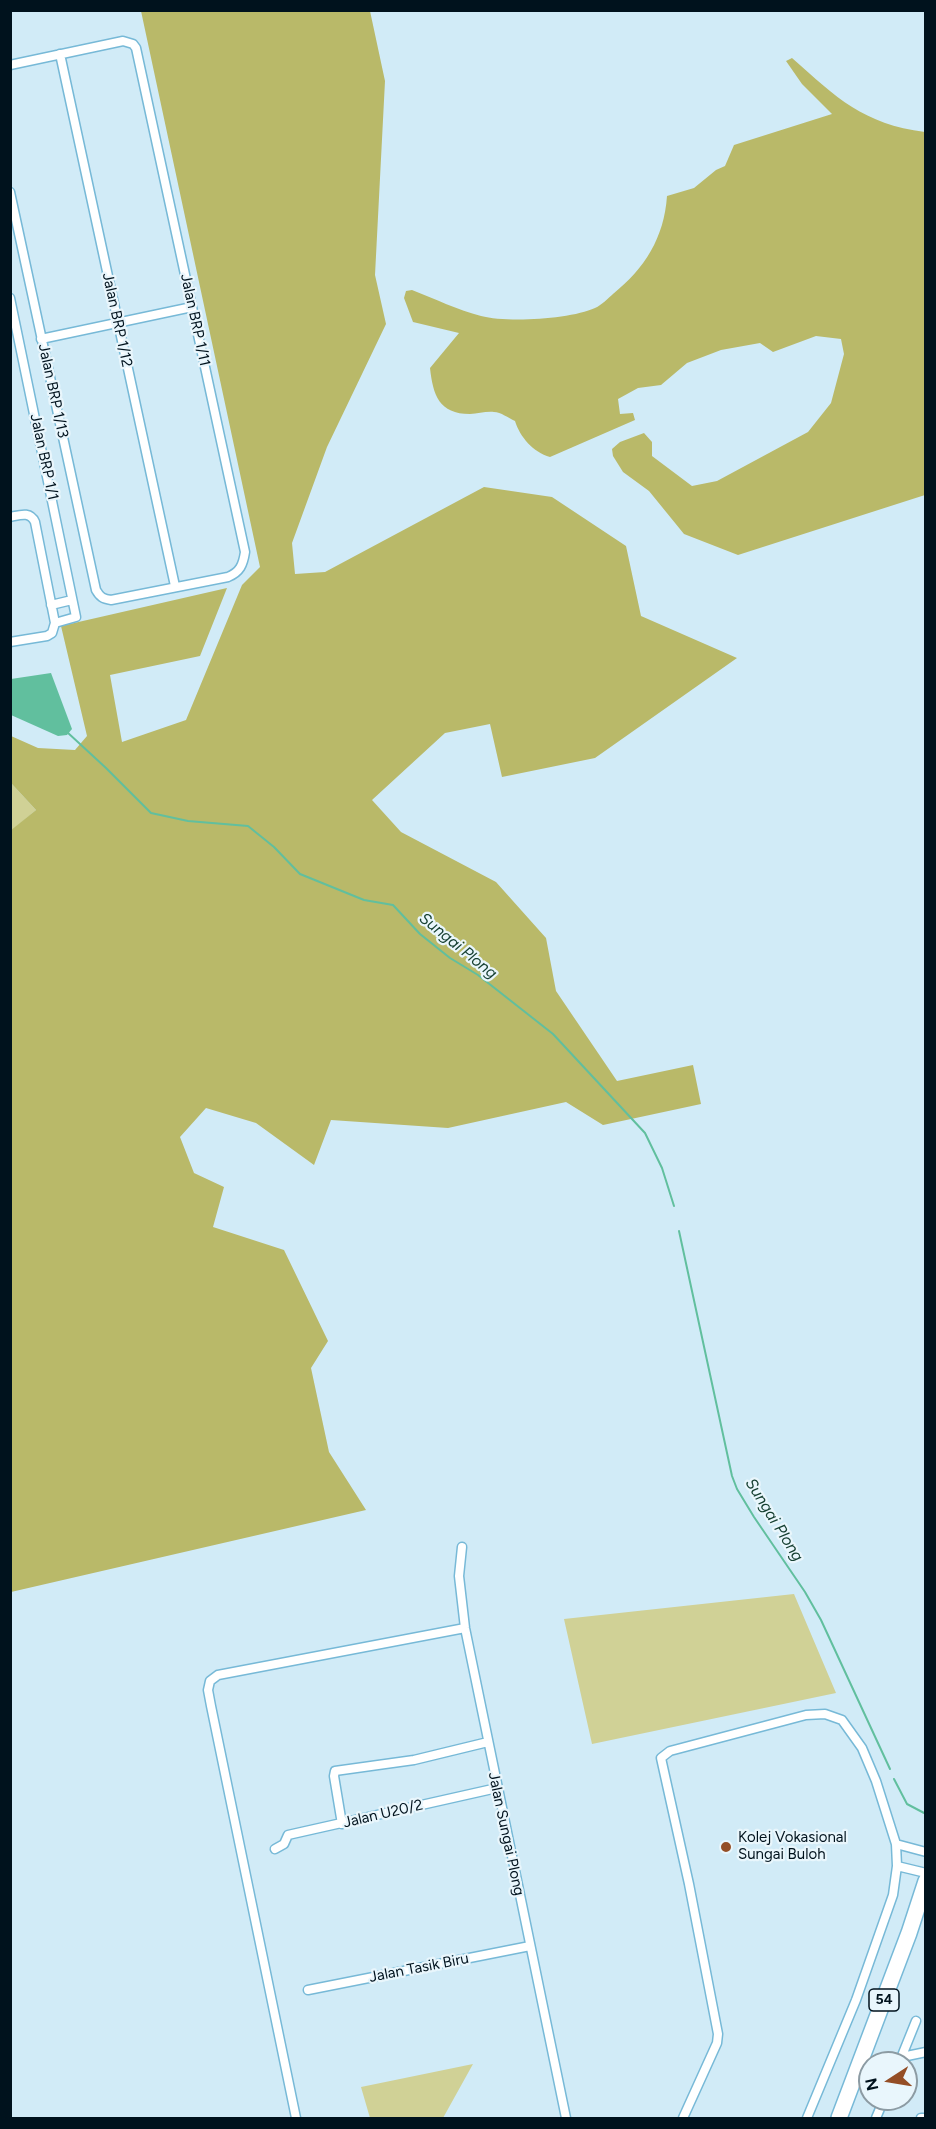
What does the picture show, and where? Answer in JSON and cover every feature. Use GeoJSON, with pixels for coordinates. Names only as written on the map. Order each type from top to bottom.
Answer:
{"type":"FeatureCollection","features":[{"type":"Feature","properties":{"kind":"highway","name":"54"},"geometry":{"type":"LineString","coordinates":[[839,2118],[905,1944],[926,1881]]}},
{"type":"Feature","properties":{"kind":"street","name":"Jalan BRP 1/11"},"geometry":{"type":"LineString","coordinates":[[10,65],[123,41],[133,44],[136,48],[245,552],[244,562],[237,573],[228,577],[111,600],[104,599],[96,590]]}},
{"type":"Feature","properties":{"kind":"street","name":"Jalan BRP 1/12"},"geometry":{"type":"LineString","coordinates":[[60,54],[175,586]]}},
{"type":"Feature","properties":{"kind":"street","name":"Jalan BRP 1/13"},"geometry":{"type":"LineString","coordinates":[[10,192],[96,590]]}},
{"type":"Feature","properties":{"kind":"street","name":"Jalan BRP 1/1"},"geometry":{"type":"LineString","coordinates":[[10,298],[76,616],[55,623]]}},
{"type":"Feature","properties":{"kind":"street"},"geometry":{"type":"LineString","coordinates":[[41,339],[192,307]]}},
{"type":"Feature","properties":{"kind":"street"},"geometry":{"type":"LineString","coordinates":[[10,517],[27,514],[33,519],[55,623],[52,633],[47,636],[10,642]]}},
{"type":"Feature","properties":{"kind":"street"},"geometry":{"type":"LineString","coordinates":[[51,605],[72,600]]}},
{"type":"Feature","properties":{"kind":"street","name":"Jalan Sungai Plong"},"geometry":{"type":"LineString","coordinates":[[462,1547],[459,1576],[465,1628],[566,2118]]}},
{"type":"Feature","properties":{"kind":"street"},"geometry":{"type":"LineString","coordinates":[[296,2118],[211,1706],[208,1690],[210,1681],[218,1675],[465,1628]]}},
{"type":"Feature","properties":{"kind":"street"},"geometry":{"type":"LineString","coordinates":[[683,2118],[717,2043],[718,2034],[689,1884],[661,1758],[670,1751],[736,1733],[806,1715],[825,1714],[842,1720],[862,1748],[876,1781],[896,1844],[897,1866],[893,1894],[884,1924],[856,2000],[807,2118]]}},
{"type":"Feature","properties":{"kind":"street"},"geometry":{"type":"LineString","coordinates":[[342,1824],[335,1771],[414,1760],[488,1742]]}},
{"type":"Feature","properties":{"kind":"street","name":"Jalan U20/2"},"geometry":{"type":"LineString","coordinates":[[275,1849],[284,1844],[288,1834],[342,1824],[497,1788]]}},
{"type":"Feature","properties":{"kind":"street"},"geometry":{"type":"LineString","coordinates":[[896,1844],[926,1852]]}},
{"type":"Feature","properties":{"kind":"street"},"geometry":{"type":"LineString","coordinates":[[897,1866],[926,1873]]}},
{"type":"Feature","properties":{"kind":"street","name":"Jalan Tasik Biru"},"geometry":{"type":"LineString","coordinates":[[308,1990],[530,1946]]}},
{"type":"Feature","properties":{"kind":"street"},"geometry":{"type":"LineString","coordinates":[[904,2051],[916,2020]]}},
{"type":"Feature","properties":{"kind":"street"},"geometry":{"type":"LineString","coordinates":[[921,2118],[926,2118]]}},
{"type":"Feature","properties":{"kind":"shaded area"},"geometry":{"type":"Polygon","coordinates":[[[141,11],[370,11],[385,81],[375,275],[386,324],[327,447],[292,543],[295,574],[325,572],[484,487],[552,497],[626,546],[641,616],[737,658],[595,758],[502,777],[490,724],[445,733],[372,800],[401,832],[496,882],[546,938],[556,991],[617,1081],[693,1065],[701,1104],[603,1125],[566,1102],[448,1128],[331,1120],[314,1165],[256,1123],[206,1108],[180,1137],[194,1173],[224,1187],[213,1227],[284,1250],[328,1341],[311,1368],[329,1452],[366,1510],[11,1592],[10,831],[36,810],[11,783],[11,736],[38,748],[75,750],[87,736],[61,626],[227,588],[200,656],[110,675],[122,742],[186,720],[242,585],[260,567],[141,11]]]}},
{"type":"Feature","properties":{"kind":"shaded area"},"geometry":{"type":"Polygon","coordinates":[[[792,58],[838,97],[868,116],[884,123],[925,132],[925,495],[738,555],[684,534],[649,491],[623,472],[613,456],[612,449],[620,442],[644,433],[652,442],[652,456],[692,486],[717,481],[808,432],[831,403],[844,354],[841,339],[816,336],[773,352],[760,343],[721,350],[687,363],[661,385],[638,388],[618,399],[620,414],[633,413],[635,420],[550,457],[533,448],[520,433],[515,421],[504,415],[497,412],[460,413],[451,411],[439,401],[433,387],[430,368],[459,333],[413,322],[404,298],[406,291],[412,290],[472,314],[507,319],[556,317],[598,307],[635,274],[651,251],[662,225],[667,196],[694,188],[716,170],[725,166],[734,145],[832,114],[802,84],[786,61],[792,58]]]}},
{"type":"Feature","properties":{"kind":"shaded area"},"geometry":{"type":"Polygon","coordinates":[[[51,673],[72,729],[67,735],[58,736],[11,715],[11,679],[51,673]]]}},
{"type":"Feature","properties":{"kind":"shaded area"},"geometry":{"type":"Polygon","coordinates":[[[11,783],[36,810],[11,831],[11,783]]]}},
{"type":"Feature","properties":{"kind":"shaded area"},"geometry":{"type":"Polygon","coordinates":[[[794,1594],[836,1693],[592,1744],[564,1619],[794,1594]]]}},
{"type":"Feature","properties":{"kind":"shaded area"},"geometry":{"type":"Polygon","coordinates":[[[473,2064],[443,2118],[370,2118],[361,2087],[473,2064]]]}},
{"type":"Feature","properties":{"kind":"waterway","name":"Sungai Plong"},"geometry":{"type":"LineString","coordinates":[[67,732],[151,813],[188,821],[248,826],[274,847],[300,874],[364,900],[393,905],[420,934],[450,958],[478,975],[553,1034],[645,1133],[662,1168],[674,1206]]}},
{"type":"Feature","properties":{"kind":"waterway","name":"Sungai Plong"},"geometry":{"type":"LineString","coordinates":[[679,1231],[732,1476],[737,1489],[821,1620],[890,1769]]}},
{"type":"Feature","properties":{"kind":"waterway","name":"Sungai Plong"},"geometry":{"type":"LineString","coordinates":[[894,1779],[907,1804],[926,1814]]}},
{"type":"Feature","properties":{"kind":"place","name":"Kolej Vokasional Sungai Buloh"},"geometry":{"type":"Point","coordinates":[726,1847]}}]}
